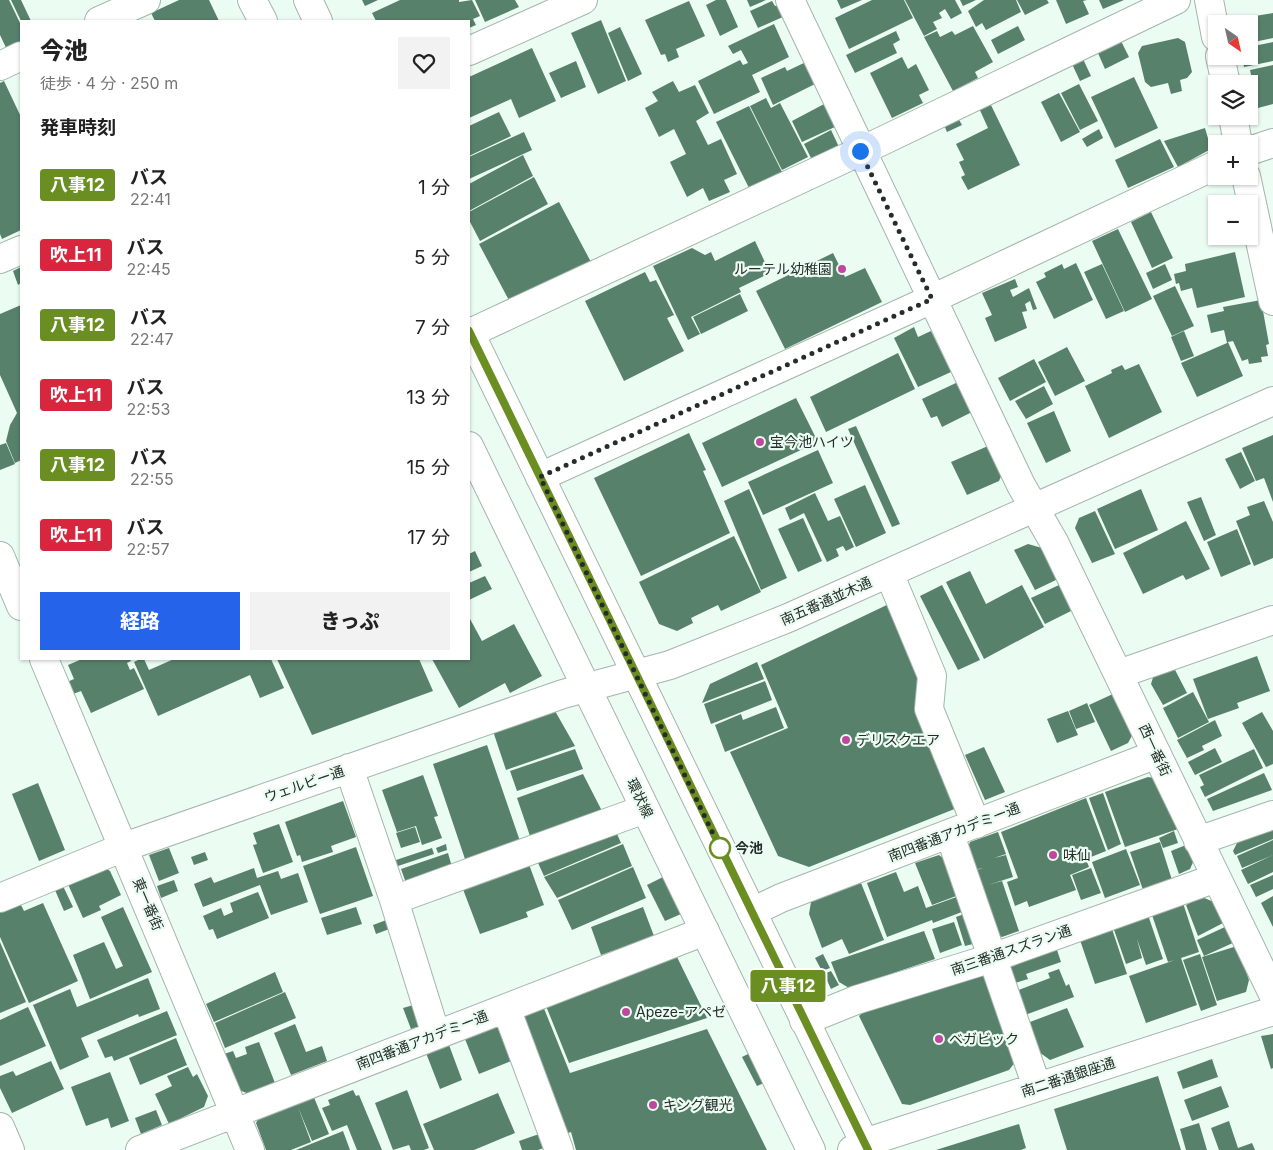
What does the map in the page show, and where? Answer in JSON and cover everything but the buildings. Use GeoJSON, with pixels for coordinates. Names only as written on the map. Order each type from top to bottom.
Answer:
{"type":"FeatureCollection","features":[{"type":"Feature","properties":{"kind":"street"},"geometry":{"type":"LineString","coordinates":[[101,20],[146,0]]}},
{"type":"Feature","properties":{"kind":"street"},"geometry":{"type":"LineString","coordinates":[[252,0],[262,20]]}},
{"type":"Feature","properties":{"kind":"street"},"geometry":{"type":"LineString","coordinates":[[308,0],[318,20]]}},
{"type":"Feature","properties":{"kind":"street"},"geometry":{"type":"LineString","coordinates":[[470,51],[583,0]]}},
{"type":"Feature","properties":{"kind":"street","name":"西一番街"},"geometry":{"type":"LineString","coordinates":[[790,0],[860,151],[1034,508],[1054,542],[1119,674],[1273,994]]}},
{"type":"Feature","properties":{"kind":"street"},"geometry":{"type":"LineString","coordinates":[[470,332],[860,151],[1176,0]]}},
{"type":"Feature","properties":{"kind":"street"},"geometry":{"type":"LineString","coordinates":[[1209,0],[1212,15]]}},
{"type":"Feature","properties":{"kind":"street"},"geometry":{"type":"LineString","coordinates":[[0,66],[20,56]]}},
{"type":"Feature","properties":{"kind":"street"},"geometry":{"type":"LineString","coordinates":[[1258,148],[1273,143]]}},
{"type":"Feature","properties":{"kind":"street"},"geometry":{"type":"LineString","coordinates":[[540,477],[932,299],[1208,169]]}},
{"type":"Feature","properties":{"kind":"street"},"geometry":{"type":"LineString","coordinates":[[1248,185],[1273,301]]}},
{"type":"Feature","properties":{"kind":"street"},"geometry":{"type":"LineString","coordinates":[[0,259],[20,250]]}},
{"type":"Feature","properties":{"kind":"street"},"geometry":{"type":"LineString","coordinates":[[470,334],[540,477],[624,678],[752,912],[804,1021],[861,1148]]}},
{"type":"Feature","properties":{"kind":"street","name":"南五番通並木通"},"geometry":{"type":"LineString","coordinates":[[624,678],[670,665],[788,618],[1273,400]]}},
{"type":"Feature","properties":{"kind":"street","name":"環状線"},"geometry":{"type":"LineString","coordinates":[[470,448],[811,1150]]}},
{"type":"Feature","properties":{"kind":"street"},"geometry":{"type":"LineString","coordinates":[[7,565],[20,603]]}},
{"type":"Feature","properties":{"kind":"street"},"geometry":{"type":"LineString","coordinates":[[889,573],[932,676],[929,709],[976,824]]}},
{"type":"Feature","properties":{"kind":"street"},"geometry":{"type":"LineString","coordinates":[[1119,674],[1273,620]]}},
{"type":"Feature","properties":{"kind":"street","name":"東一番街"},"geometry":{"type":"LineString","coordinates":[[44,660],[250,1150]]}},
{"type":"Feature","properties":{"kind":"street","name":"ウェルビー通"},"geometry":{"type":"LineString","coordinates":[[0,898],[124,847],[586,686],[624,678]]}},
{"type":"Feature","properties":{"kind":"street","name":"南四番通アカデミー通"},"geometry":{"type":"LineString","coordinates":[[752,912],[781,898],[950,835],[1157,754]]}},
{"type":"Feature","properties":{"kind":"street"},"geometry":{"type":"LineString","coordinates":[[349,768],[394,900],[436,1035]]}},
{"type":"Feature","properties":{"kind":"street"},"geometry":{"type":"LineString","coordinates":[[394,900],[645,809]]}},
{"type":"Feature","properties":{"kind":"street"},"geometry":{"type":"LineString","coordinates":[[1198,841],[1273,815]]}},
{"type":"Feature","properties":{"kind":"street"},"geometry":{"type":"LineString","coordinates":[[950,835],[1037,1087]]}},
{"type":"Feature","properties":{"kind":"street","name":"南三番通スズラン通"},"geometry":{"type":"LineString","coordinates":[[804,1021],[856,1000],[992,958],[1216,878]]}},
{"type":"Feature","properties":{"kind":"street","name":"南四番通アカデミー通"},"geometry":{"type":"LineString","coordinates":[[140,1150],[705,931]]}},
{"type":"Feature","properties":{"kind":"street"},"geometry":{"type":"LineString","coordinates":[[506,1008],[559,1150]]}},
{"type":"Feature","properties":{"kind":"street","name":"南二番通銀座通"},"geometry":{"type":"LineString","coordinates":[[861,1148],[1037,1087],[1273,1011]]}},
{"type":"Feature","properties":{"kind":"street"},"geometry":{"type":"LineString","coordinates":[[0,1127],[10,1150]]}},
{"type":"Feature","properties":{"kind":"bus line","name":"八事12"},"geometry":{"type":"LineString","coordinates":[[470,333],[868,1150]]}},
{"type":"Feature","properties":{"kind":"place","name":"ルーテル幼稚園"},"geometry":{"type":"Point","coordinates":[842,269]}},
{"type":"Feature","properties":{"kind":"place","name":"宝今池ハイツ"},"geometry":{"type":"Point","coordinates":[760,442]}},
{"type":"Feature","properties":{"kind":"place","name":"デリスクエア"},"geometry":{"type":"Point","coordinates":[846,740]}},
{"type":"Feature","properties":{"kind":"place","name":"今池"},"geometry":{"type":"Point","coordinates":[720,848]}},
{"type":"Feature","properties":{"kind":"place","name":"味仙"},"geometry":{"type":"Point","coordinates":[1053,855]}},
{"type":"Feature","properties":{"kind":"place","name":"Apeze-アペゼ"},"geometry":{"type":"Point","coordinates":[626,1012]}},
{"type":"Feature","properties":{"kind":"place","name":"ベガビック"},"geometry":{"type":"Point","coordinates":[939,1039]}},
{"type":"Feature","properties":{"kind":"place","name":"キング観光"},"geometry":{"type":"Point","coordinates":[653,1105]}},
{"type":"Feature","properties":{"kind":"route"},"geometry":{"type":"LineString","coordinates":[[720,848],[540,477],[932,299],[860,151]]}}]}
